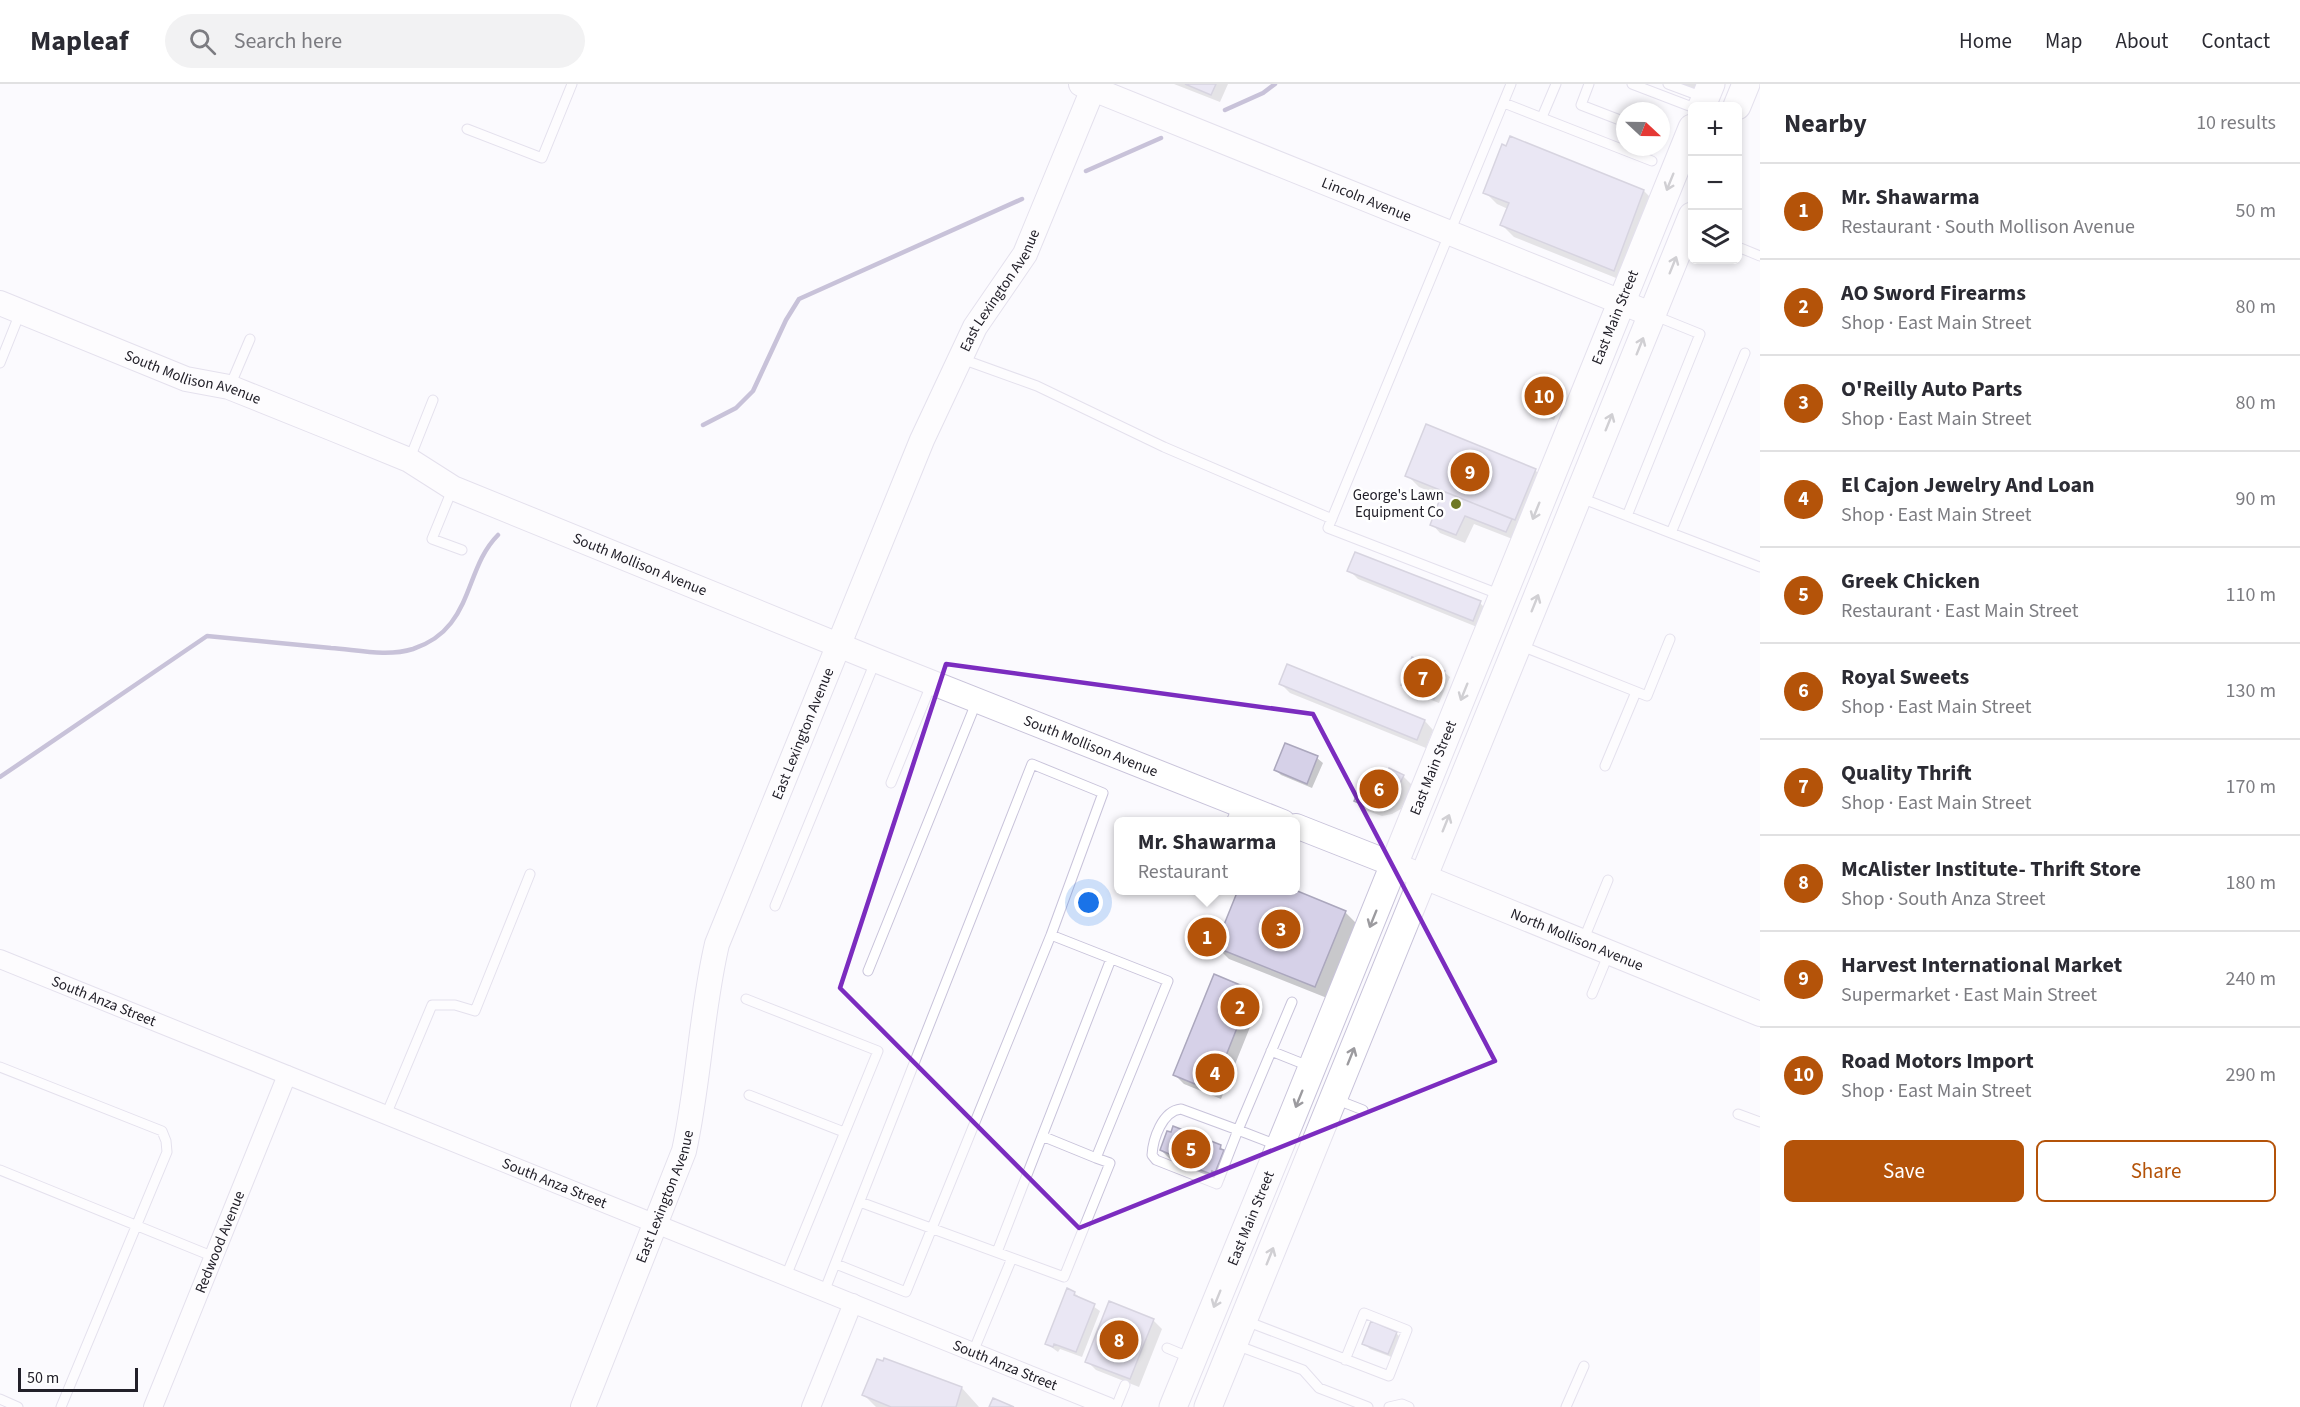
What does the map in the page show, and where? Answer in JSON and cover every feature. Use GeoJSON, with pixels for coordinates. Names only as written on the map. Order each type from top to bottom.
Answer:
{"type":"FeatureCollection","features":[{"type":"Feature","properties":{"kind":"main road"},"geometry":{"type":"LineString","coordinates":[[1739,102],[1746,84]]}},
{"type":"Feature","properties":{"kind":"main road","name":"East Main Street"},"geometry":{"type":"LineString","coordinates":[[1173,1407],[1395,865],[1688,138]]}},
{"type":"Feature","properties":{"kind":"main road"},"geometry":{"type":"LineString","coordinates":[[1214,1405],[1239,1332],[1688,232]]}},
{"type":"Feature","properties":{"kind":"main road"},"geometry":{"type":"LineString","coordinates":[[1547,484],[1578,497]]}},
{"type":"Feature","properties":{"kind":"street","name":"Lincoln Avenue"},"geometry":{"type":"LineString","coordinates":[[1090,86],[1653,315]]}},
{"type":"Feature","properties":{"kind":"street","name":"East Lexington Avenue"},"geometry":{"type":"LineString","coordinates":[[583,1407],[684,1151],[693,1111],[708,982],[717,944],[922,440],[975,327],[1025,254],[1090,86]]}},
{"type":"Feature","properties":{"kind":"street","name":"South Mollison Avenue"},"geometry":{"type":"LineString","coordinates":[[10,307],[186,379],[230,387],[409,460],[453,488],[977,700],[1235,813],[1256,817]]}},
{"type":"Feature","properties":{"kind":"street"},"geometry":{"type":"LineString","coordinates":[[1300,828],[1395,865]]}},
{"type":"Feature","properties":{"kind":"street","name":"North Mollison Avenue"},"geometry":{"type":"LineString","coordinates":[[1395,865],[1760,1014]]}},
{"type":"Feature","properties":{"kind":"street","name":"South Anza Street"},"geometry":{"type":"LineString","coordinates":[[0,960],[1105,1406]]}},
{"type":"Feature","properties":{"kind":"street","name":"Redwood Avenue"},"geometry":{"type":"LineString","coordinates":[[153,1407],[287,1075]]}},
{"type":"Feature","properties":{"kind":"street"},"geometry":{"type":"LineString","coordinates":[[811,1407],[853,1303]]}},
{"type":"Feature","properties":{"kind":"lane"},"geometry":{"type":"LineString","coordinates":[[467,129],[542,158],[572,84]]}},
{"type":"Feature","properties":{"kind":"lane"},"geometry":{"type":"LineString","coordinates":[[1502,596],[1328,528],[1511,84]]}},
{"type":"Feature","properties":{"kind":"lane"},"geometry":{"type":"LineString","coordinates":[[1542,117],[1556,84]]}},
{"type":"Feature","properties":{"kind":"lane"},"geometry":{"type":"LineString","coordinates":[[1589,84],[1581,105],[1616,119]]}},
{"type":"Feature","properties":{"kind":"lane"},"geometry":{"type":"LineString","coordinates":[[1632,84],[1703,99]]}},
{"type":"Feature","properties":{"kind":"lane"},"geometry":{"type":"LineString","coordinates":[[1668,84],[1703,99]]}},
{"type":"Feature","properties":{"kind":"lane"},"geometry":{"type":"LineString","coordinates":[[1504,103],[1652,161]]}},
{"type":"Feature","properties":{"kind":"lane"},"geometry":{"type":"LineString","coordinates":[[1742,249],[1760,256]]}},
{"type":"Feature","properties":{"kind":"lane"},"geometry":{"type":"LineString","coordinates":[[0,363],[10,307]]}},
{"type":"Feature","properties":{"kind":"lane"},"geometry":{"type":"LineString","coordinates":[[1627,516],[1700,334],[1653,315]]}},
{"type":"Feature","properties":{"kind":"lane"},"geometry":{"type":"LineString","coordinates":[[230,387],[250,339]]}},
{"type":"Feature","properties":{"kind":"lane"},"geometry":{"type":"LineString","coordinates":[[1671,533],[1745,353]]}},
{"type":"Feature","properties":{"kind":"lane"},"geometry":{"type":"LineString","coordinates":[[961,358],[1038,386],[1164,447],[1332,519]]}},
{"type":"Feature","properties":{"kind":"lane"},"geometry":{"type":"LineString","coordinates":[[409,460],[434,399]]}},
{"type":"Feature","properties":{"kind":"lane"},"geometry":{"type":"LineString","coordinates":[[453,488],[432,539],[462,550]]}},
{"type":"Feature","properties":{"kind":"lane"},"geometry":{"type":"LineString","coordinates":[[1578,497],[1760,567]]}},
{"type":"Feature","properties":{"kind":"lane"},"geometry":{"type":"LineString","coordinates":[[1518,644],[1647,696],[1670,639]]}},
{"type":"Feature","properties":{"kind":"lane"},"geometry":{"type":"LineString","coordinates":[[774,906],[875,660]]}},
{"type":"Feature","properties":{"kind":"lane"},"geometry":{"type":"LineString","coordinates":[[891,783],[932,682]]}},
{"type":"Feature","properties":{"kind":"lane"},"geometry":{"type":"LineString","coordinates":[[1605,766],[1636,692]]}},
{"type":"Feature","properties":{"kind":"lane"},"geometry":{"type":"LineString","coordinates":[[868,971],[977,700]]}},
{"type":"Feature","properties":{"kind":"lane"},"geometry":{"type":"LineString","coordinates":[[824,1292],[1032,764],[1103,793],[1051,935],[906,1292],[836,1264]]}},
{"type":"Feature","properties":{"kind":"lane"},"geometry":{"type":"LineString","coordinates":[[386,1115],[432,1005],[454,1005],[475,1011],[530,874]]}},
{"type":"Feature","properties":{"kind":"lane"},"geometry":{"type":"LineString","coordinates":[[1582,943],[1608,880]]}},
{"type":"Feature","properties":{"kind":"lane"},"geometry":{"type":"LineString","coordinates":[[1051,935],[1167,981],[1096,1158]]}},
{"type":"Feature","properties":{"kind":"lane"},"geometry":{"type":"LineString","coordinates":[[1592,994],[1609,953]]}},
{"type":"Feature","properties":{"kind":"lane"},"geometry":{"type":"LineString","coordinates":[[997,1252],[1112,959]]}},
{"type":"Feature","properties":{"kind":"lane"},"geometry":{"type":"LineString","coordinates":[[746,999],[878,1051],[786,1276]]}},
{"type":"Feature","properties":{"kind":"lane"},"geometry":{"type":"LineString","coordinates":[[1280,1146],[1238,1130],[1191,1112],[1175,1110],[1168,1113],[1162,1123],[1152,1155],[1156,1160],[1217,1184],[1238,1130],[1292,1002]]}},
{"type":"Feature","properties":{"kind":"lane"},"geometry":{"type":"LineString","coordinates":[[1271,1051],[1312,1067]]}},
{"type":"Feature","properties":{"kind":"lane"},"geometry":{"type":"LineString","coordinates":[[0,1067],[162,1131],[166,1141],[166,1152],[61,1407]]}},
{"type":"Feature","properties":{"kind":"lane"},"geometry":{"type":"LineString","coordinates":[[749,1095],[844,1132]]}},
{"type":"Feature","properties":{"kind":"lane"},"geometry":{"type":"LineString","coordinates":[[1334,1098],[1363,1110]]}},
{"type":"Feature","properties":{"kind":"lane"},"geometry":{"type":"LineString","coordinates":[[1738,1114],[1760,1122]]}},
{"type":"Feature","properties":{"kind":"lane"},"geometry":{"type":"LineString","coordinates":[[861,1202],[1064,1277],[1110,1163],[1042,1136]]}},
{"type":"Feature","properties":{"kind":"lane"},"geometry":{"type":"LineString","coordinates":[[0,1170],[214,1257]]}},
{"type":"Feature","properties":{"kind":"lane"},"geometry":{"type":"LineString","coordinates":[[973,1352],[1012,1258]]}},
{"type":"Feature","properties":{"kind":"lane"},"geometry":{"type":"LineString","coordinates":[[1239,1332],[1345,1360],[1389,1376],[1407,1330],[1364,1313],[1345,1360]]}},
{"type":"Feature","properties":{"kind":"lane"},"geometry":{"type":"LineString","coordinates":[[1239,1332],[1303,1370],[1319,1388],[1368,1407]]}},
{"type":"Feature","properties":{"kind":"lane"},"geometry":{"type":"LineString","coordinates":[[1167,1348],[1193,1359]]}},
{"type":"Feature","properties":{"kind":"lane"},"geometry":{"type":"LineString","coordinates":[[1566,1407],[1584,1366]]}},
{"type":"Feature","properties":{"kind":"lane"},"geometry":{"type":"LineString","coordinates":[[1105,1406],[1125,1385]]}},
{"type":"Feature","properties":{"kind":"lane"},"geometry":{"type":"LineString","coordinates":[[0,1399],[18,1407]]}},
{"type":"Feature","properties":{"kind":"lane"},"geometry":{"type":"LineString","coordinates":[[1389,1407],[1402,1404],[1409,1407]]}},
{"type":"Feature","properties":{"kind":"highlighted area"},"geometry":{"type":"Polygon","coordinates":[[[946,664],[1313,714],[1495,1061],[1079,1228],[840,988],[946,664]]]}},
{"type":"Feature","properties":{"kind":"building"},"geometry":{"type":"Polygon","coordinates":[[[1185,84],[1216,84],[1211,95],[1185,84]]]}},
{"type":"Feature","properties":{"kind":"building"},"geometry":{"type":"Polygon","coordinates":[[[1510,136],[1644,190],[1614,271],[1500,225],[1509,203],[1483,193],[1502,144],[1506,146],[1510,136]]]}},
{"type":"Feature","properties":{"kind":"building"},"geometry":{"type":"Polygon","coordinates":[[[1540,377],[1560,386],[1548,416],[1527,407],[1540,377]]]}},
{"type":"Feature","properties":{"kind":"building"},"geometry":{"type":"Polygon","coordinates":[[[1426,424],[1536,469],[1515,520],[1405,476],[1426,424]]]}},
{"type":"Feature","properties":{"kind":"building","name":"George's Lawn Equipment Co"},"geometry":{"type":"Polygon","coordinates":[[[1443,491],[1512,519],[1506,532],[1465,516],[1456,535],[1430,525],[1443,491]]]}},
{"type":"Feature","properties":{"kind":"building"},"geometry":{"type":"Polygon","coordinates":[[[1355,552],[1481,601],[1473,621],[1347,571],[1355,552]]]}},
{"type":"Feature","properties":{"kind":"building"},"geometry":{"type":"Polygon","coordinates":[[[1412,657],[1445,671],[1434,699],[1401,685],[1412,657]]]}},
{"type":"Feature","properties":{"kind":"building"},"geometry":{"type":"Polygon","coordinates":[[[1287,664],[1425,720],[1417,740],[1279,684],[1287,664]]]}},
{"type":"Feature","properties":{"kind":"building"},"geometry":{"type":"Polygon","coordinates":[[[1285,743],[1318,756],[1307,784],[1274,770],[1285,743]]]}},
{"type":"Feature","properties":{"kind":"building"},"geometry":{"type":"Polygon","coordinates":[[[1389,768],[1404,775],[1392,800],[1378,807],[1368,807],[1354,801],[1365,775],[1383,782],[1389,768]]]}},
{"type":"Feature","properties":{"kind":"building"},"geometry":{"type":"Polygon","coordinates":[[[1300,892],[1346,911],[1315,987],[1215,947],[1236,895],[1300,895],[1300,892]]]}},
{"type":"Feature","properties":{"kind":"building"},"geometry":{"type":"Polygon","coordinates":[[[1214,974],[1252,990],[1212,1091],[1173,1075],[1214,974]]]}},
{"type":"Feature","properties":{"kind":"building"},"geometry":{"type":"Polygon","coordinates":[[[1173,1126],[1221,1145],[1220,1149],[1224,1150],[1215,1173],[1212,1171],[1211,1174],[1182,1163],[1183,1160],[1160,1150],[1167,1131],[1171,1132],[1173,1126]]]}},
{"type":"Feature","properties":{"kind":"building"},"geometry":{"type":"Polygon","coordinates":[[[1067,1288],[1075,1292],[1074,1295],[1095,1304],[1076,1352],[1054,1344],[1053,1347],[1045,1344],[1067,1288]]]}},
{"type":"Feature","properties":{"kind":"building"},"geometry":{"type":"Polygon","coordinates":[[[1109,1301],[1154,1319],[1130,1379],[1085,1362],[1109,1301]]]}},
{"type":"Feature","properties":{"kind":"building"},"geometry":{"type":"Polygon","coordinates":[[[1371,1321],[1397,1332],[1388,1354],[1362,1344],[1371,1321]]]}},
{"type":"Feature","properties":{"kind":"building"},"geometry":{"type":"Polygon","coordinates":[[[884,1358],[962,1387],[956,1407],[891,1407],[862,1395],[877,1359],[883,1361],[884,1358]]]}},
{"type":"Feature","properties":{"kind":"building"},"geometry":{"type":"Polygon","coordinates":[[[993,1398],[1014,1407],[989,1407],[993,1398]]]}},
{"type":"Feature","properties":{"kind":"waterway"},"geometry":{"type":"LineString","coordinates":[[1225,110],[1263,93],[1275,84]]}},
{"type":"Feature","properties":{"kind":"waterway"},"geometry":{"type":"LineString","coordinates":[[1086,171],[1161,138]]}},
{"type":"Feature","properties":{"kind":"waterway"},"geometry":{"type":"LineString","coordinates":[[703,425],[736,408],[753,391],[786,320],[799,299],[1022,199]]}},
{"type":"Feature","properties":{"kind":"waterway"},"geometry":{"type":"LineString","coordinates":[[0,777],[207,636],[383,653],[403,651],[424,645],[439,636],[451,623],[464,601],[483,556],[498,535]]}},
{"type":"Feature","properties":{"kind":"place","name":"Road Motors Import"},"geometry":{"type":"Point","coordinates":[1544,396]}},
{"type":"Feature","properties":{"kind":"place","name":"Harvest International Market"},"geometry":{"type":"Point","coordinates":[1470,472]}},
{"type":"Feature","properties":{"kind":"place","name":"George's Lawn Equipment Co"},"geometry":{"type":"Point","coordinates":[1456,504]}},
{"type":"Feature","properties":{"kind":"place","name":"Quality Thrift"},"geometry":{"type":"Point","coordinates":[1423,678]}},
{"type":"Feature","properties":{"kind":"place","name":"Royal Sweets"},"geometry":{"type":"Point","coordinates":[1379,789]}},
{"type":"Feature","properties":{"kind":"place","name":"O'Reilly Auto Parts"},"geometry":{"type":"Point","coordinates":[1281,929]}},
{"type":"Feature","properties":{"kind":"place","name":"Mr. Shawarma"},"geometry":{"type":"Point","coordinates":[1207,937]}},
{"type":"Feature","properties":{"kind":"place","name":"AO Sword Firearms"},"geometry":{"type":"Point","coordinates":[1240,1007]}},
{"type":"Feature","properties":{"kind":"place","name":"El Cajon Jewelry And Loan"},"geometry":{"type":"Point","coordinates":[1215,1073]}},
{"type":"Feature","properties":{"kind":"place","name":"Greek Chicken"},"geometry":{"type":"Point","coordinates":[1191,1149]}},
{"type":"Feature","properties":{"kind":"place","name":"McAlister Institute- Thrift Store"},"geometry":{"type":"Point","coordinates":[1119,1340]}}]}
